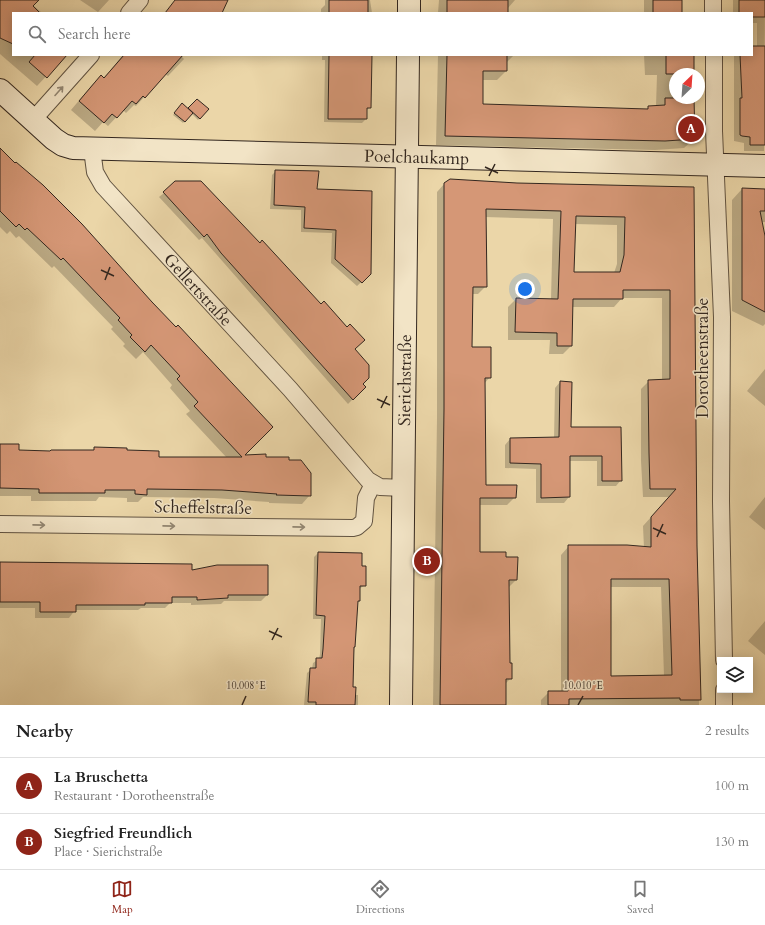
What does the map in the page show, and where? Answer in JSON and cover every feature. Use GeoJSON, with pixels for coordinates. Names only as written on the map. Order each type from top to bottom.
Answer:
{"type":"FeatureCollection","features":[{"type":"Feature","properties":{"kind":"street"},"geometry":{"type":"LineString","coordinates":[[130,12],[140,0]]}},
{"type":"Feature","properties":{"kind":"street"},"geometry":{"type":"LineString","coordinates":[[409,0],[409,12]]}},
{"type":"Feature","properties":{"kind":"street"},"geometry":{"type":"LineString","coordinates":[[713,0],[713,12]]}},
{"type":"Feature","properties":{"kind":"street"},"geometry":{"type":"LineString","coordinates":[[33,120],[90,56]]}},
{"type":"Feature","properties":{"kind":"street","name":"Sierichstraße"},"geometry":{"type":"LineString","coordinates":[[401,705],[408,56]]}},
{"type":"Feature","properties":{"kind":"street","name":"Dorotheenstraße"},"geometry":{"type":"LineString","coordinates":[[714,56],[716,165],[722,317],[721,501],[724,657]]}},
{"type":"Feature","properties":{"kind":"street"},"geometry":{"type":"LineString","coordinates":[[0,90],[63,145],[73,148],[92,149]]}},
{"type":"Feature","properties":{"kind":"street","name":"Poelchaukamp"},"geometry":{"type":"LineString","coordinates":[[92,149],[765,166]]}},
{"type":"Feature","properties":{"kind":"street","name":"Gellertstraße"},"geometry":{"type":"LineString","coordinates":[[92,149],[95,172],[104,186],[290,389],[373,484]]}},
{"type":"Feature","properties":{"kind":"street"},"geometry":{"type":"LineString","coordinates":[[373,484],[380,487],[404,488]]}},
{"type":"Feature","properties":{"kind":"street","name":"Scheffelstraße"},"geometry":{"type":"LineString","coordinates":[[0,524],[353,528],[357,527],[364,521],[366,498],[373,484]]}},
{"type":"Feature","properties":{"kind":"street"},"geometry":{"type":"LineString","coordinates":[[724,693],[724,705]]}},
{"type":"Feature","properties":{"kind":"building"},"geometry":{"type":"Polygon","coordinates":[[[0,0],[39,0],[33,6],[39,12],[12,12],[12,44],[0,38],[0,0]]]}},
{"type":"Feature","properties":{"kind":"building"},"geometry":{"type":"Polygon","coordinates":[[[175,0],[228,0],[222,12],[166,12],[175,0]]]}},
{"type":"Feature","properties":{"kind":"building"},"geometry":{"type":"Polygon","coordinates":[[[329,0],[368,0],[368,12],[329,12],[329,0]]]}},
{"type":"Feature","properties":{"kind":"building"},"geometry":{"type":"Polygon","coordinates":[[[447,0],[508,0],[508,12],[447,12],[447,0]]]}},
{"type":"Feature","properties":{"kind":"building"},"geometry":{"type":"Polygon","coordinates":[[[653,0],[682,0],[682,12],[653,12],[653,0]]]}},
{"type":"Feature","properties":{"kind":"building"},"geometry":{"type":"Polygon","coordinates":[[[739,0],[765,0],[765,17],[753,17],[753,12],[739,12],[739,0]]]}},
{"type":"Feature","properties":{"kind":"building"},"geometry":{"type":"Polygon","coordinates":[[[753,46],[765,46],[765,145],[750,145],[750,137],[740,135],[740,98],[742,98],[740,56],[753,56],[753,46]]]}},
{"type":"Feature","properties":{"kind":"building"},"geometry":{"type":"Polygon","coordinates":[[[34,56],[66,56],[47,78],[29,62],[34,56]]]}},
{"type":"Feature","properties":{"kind":"building"},"geometry":{"type":"Polygon","coordinates":[[[123,56],[182,56],[145,98],[143,96],[136,104],[132,101],[117,118],[112,114],[104,123],[79,101],[101,75],[104,78],[123,56]]]}},
{"type":"Feature","properties":{"kind":"building"},"geometry":{"type":"Polygon","coordinates":[[[329,56],[372,56],[371,108],[367,108],[367,119],[328,119],[329,56]]]}},
{"type":"Feature","properties":{"kind":"building"},"geometry":{"type":"Polygon","coordinates":[[[447,56],[507,56],[507,71],[483,71],[483,104],[648,109],[648,106],[665,105],[665,98],[669,98],[669,104],[694,104],[695,139],[665,141],[445,136],[447,56]]]}},
{"type":"Feature","properties":{"kind":"building"},"geometry":{"type":"Polygon","coordinates":[[[666,56],[694,56],[694,68],[669,68],[669,74],[666,74],[666,56]]]}},
{"type":"Feature","properties":{"kind":"building"},"geometry":{"type":"Polygon","coordinates":[[[197,99],[209,109],[200,119],[188,108],[197,99]]]}},
{"type":"Feature","properties":{"kind":"building"},"geometry":{"type":"Polygon","coordinates":[[[182,103],[193,113],[185,122],[174,113],[182,103]]]}},
{"type":"Feature","properties":{"kind":"building"},"geometry":{"type":"Polygon","coordinates":[[[0,148],[15,163],[16,162],[43,185],[82,224],[152,302],[176,327],[178,325],[273,427],[245,455],[266,454],[266,457],[289,457],[289,460],[301,460],[311,473],[311,496],[276,495],[277,494],[222,490],[147,489],[147,495],[135,494],[135,490],[105,490],[105,493],[39,493],[39,489],[0,488],[0,444],[19,444],[19,450],[94,450],[94,447],[127,448],[127,450],[159,451],[159,457],[242,457],[194,406],[198,402],[177,379],[180,376],[151,345],[145,352],[130,337],[132,335],[118,320],[120,318],[63,258],[61,260],[27,228],[25,230],[19,224],[16,227],[0,211],[0,148]]]}},
{"type":"Feature","properties":{"kind":"building"},"geometry":{"type":"Polygon","coordinates":[[[275,170],[319,171],[317,189],[372,191],[371,274],[362,283],[335,259],[336,230],[304,228],[305,207],[274,205],[275,170]]]}},
{"type":"Feature","properties":{"kind":"building"},"geometry":{"type":"Polygon","coordinates":[[[450,179],[517,183],[694,187],[697,546],[701,700],[680,700],[680,698],[569,699],[569,705],[548,705],[548,691],[568,691],[568,545],[627,545],[651,547],[651,517],[676,489],[650,489],[648,380],[670,379],[670,290],[623,290],[623,299],[573,299],[572,346],[557,346],[557,333],[515,332],[516,298],[558,299],[561,211],[486,209],[487,287],[473,287],[472,347],[491,347],[491,378],[485,378],[486,485],[517,485],[516,498],[480,498],[480,552],[506,552],[506,557],[518,557],[517,580],[509,580],[510,663],[512,663],[512,679],[506,679],[506,705],[440,705],[444,409],[444,183],[450,179]],[[576,216],[574,272],[620,272],[624,255],[625,217],[576,216]],[[611,579],[611,676],[672,675],[669,579],[611,579]]]}},
{"type":"Feature","properties":{"kind":"building"},"geometry":{"type":"Polygon","coordinates":[[[175,181],[201,181],[260,243],[262,240],[321,304],[324,301],[347,327],[350,324],[365,340],[355,349],[369,365],[369,378],[363,384],[366,387],[353,400],[221,253],[207,234],[204,237],[163,192],[175,181]]]}},
{"type":"Feature","properties":{"kind":"building"},"geometry":{"type":"Polygon","coordinates":[[[742,188],[765,189],[765,211],[760,211],[765,236],[765,312],[742,300],[742,188]]]}},
{"type":"Feature","properties":{"kind":"building"},"geometry":{"type":"Polygon","coordinates":[[[560,381],[572,382],[571,427],[621,427],[622,481],[602,481],[602,456],[570,456],[570,497],[541,498],[541,464],[510,463],[510,438],[559,437],[560,381]]]}},
{"type":"Feature","properties":{"kind":"building"},"geometry":{"type":"Polygon","coordinates":[[[318,552],[362,553],[362,566],[366,566],[366,586],[360,586],[360,601],[358,601],[354,647],[353,687],[356,687],[355,705],[316,705],[316,702],[308,702],[310,668],[316,668],[316,658],[322,658],[323,649],[325,616],[316,615],[318,552]]]}},
{"type":"Feature","properties":{"kind":"building"},"geometry":{"type":"Polygon","coordinates":[[[0,562],[192,564],[192,570],[217,565],[268,565],[268,595],[228,595],[228,598],[197,600],[197,597],[172,597],[172,603],[145,603],[145,605],[76,605],[76,612],[40,612],[40,602],[0,602],[0,562]]]}},
{"type":"Feature","properties":{"kind":"place","name":"La Bruschetta"},"geometry":{"type":"Point","coordinates":[691,129]}},
{"type":"Feature","properties":{"kind":"place","name":"Siegfried Freundlich"},"geometry":{"type":"Point","coordinates":[427,561]}}]}
